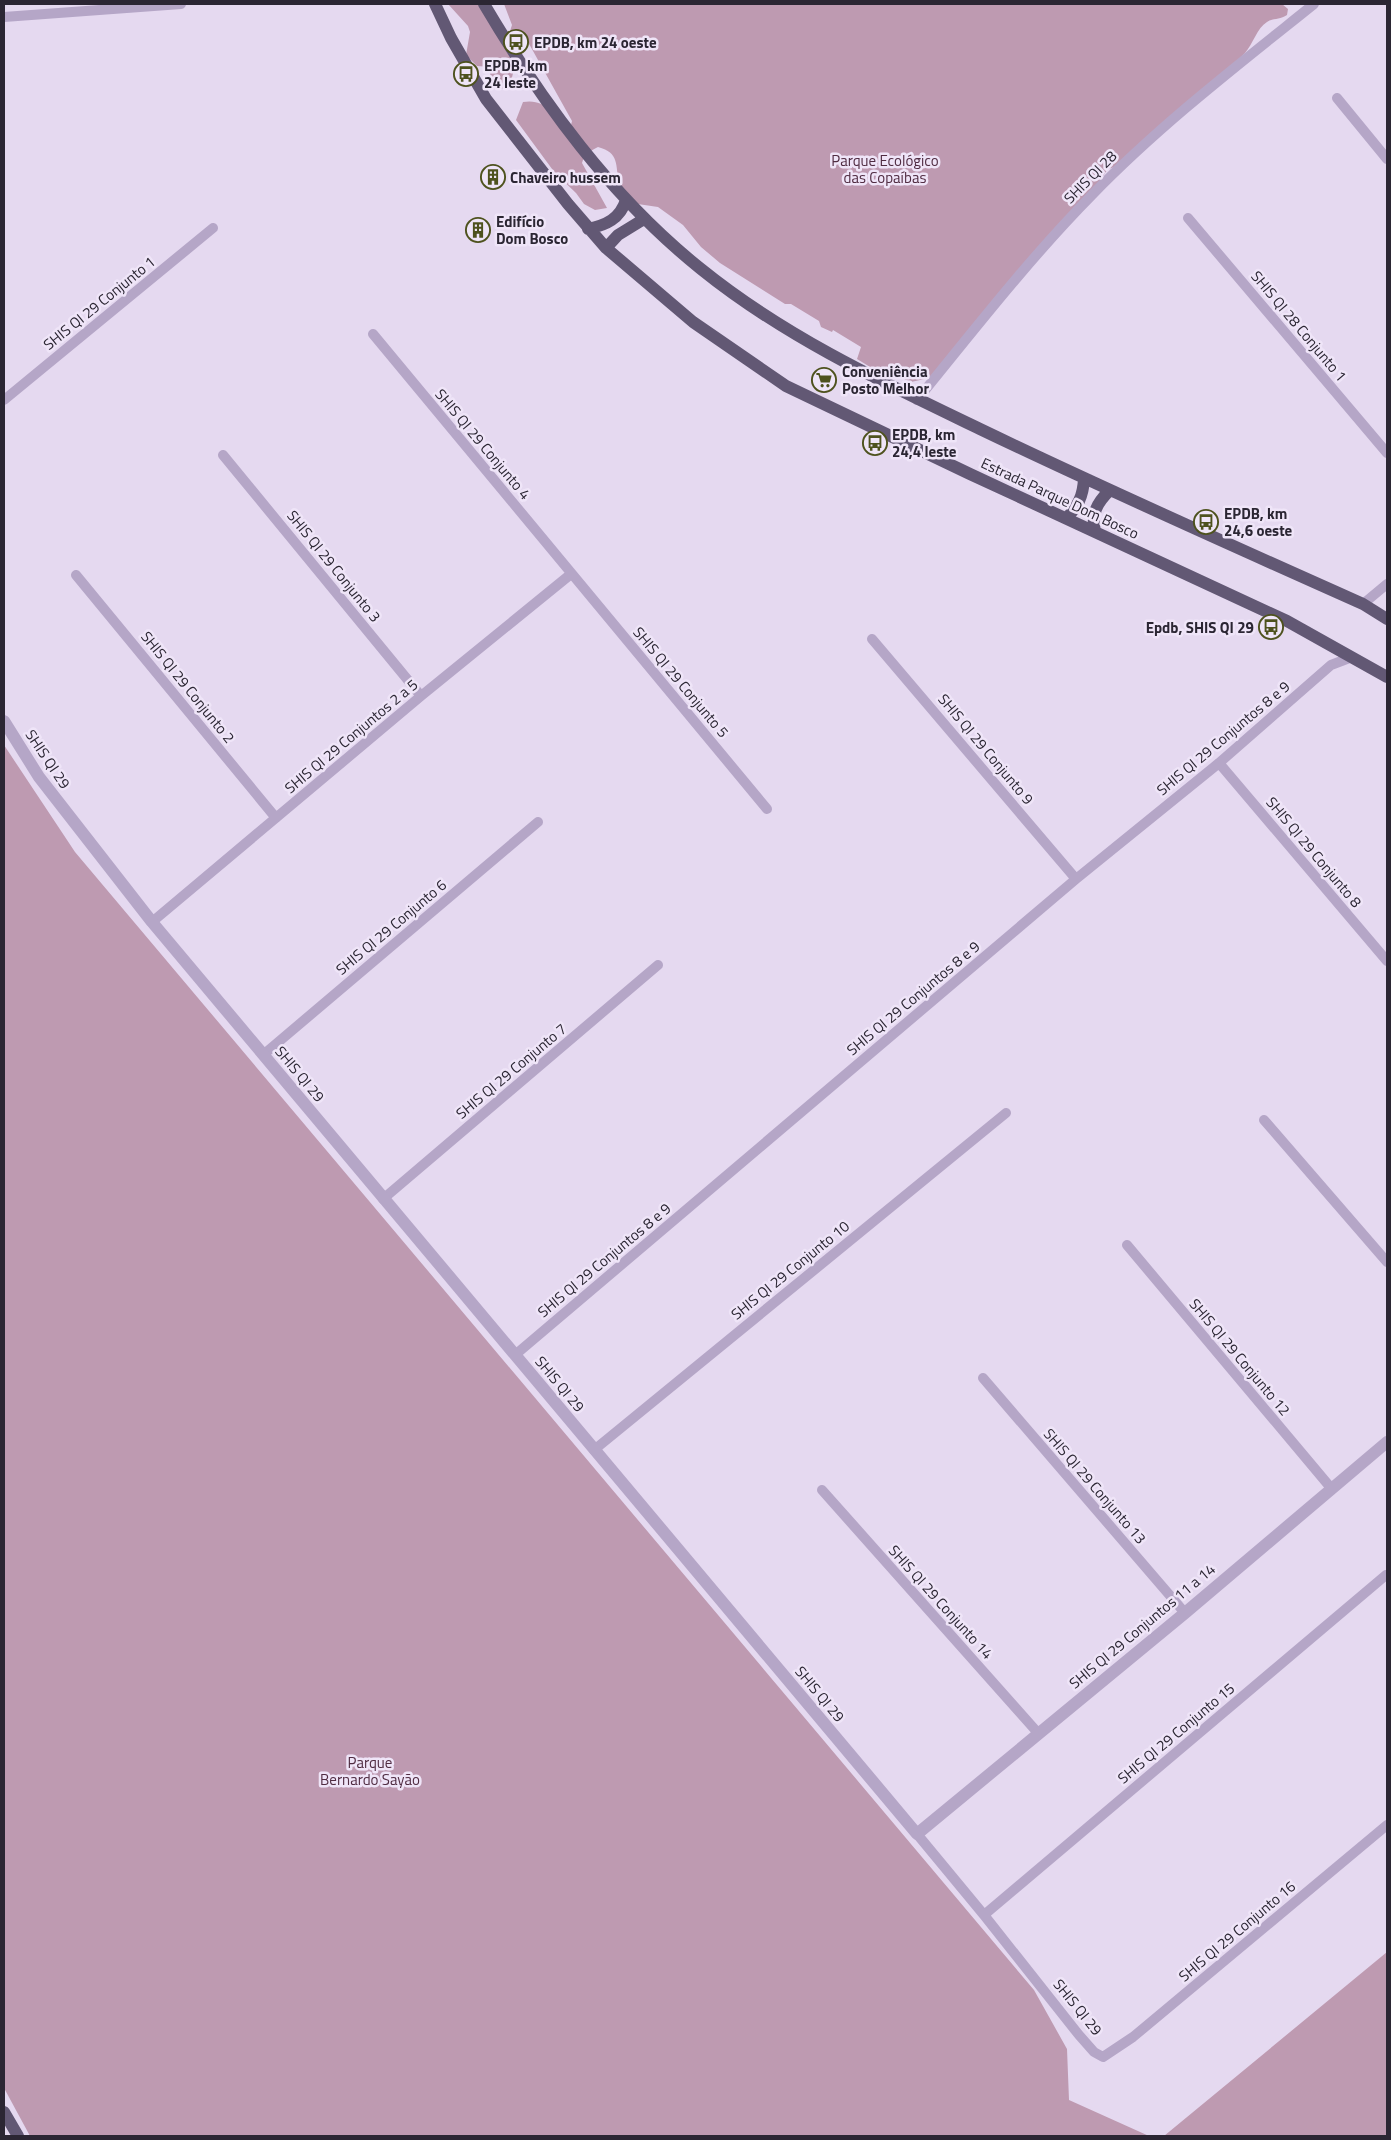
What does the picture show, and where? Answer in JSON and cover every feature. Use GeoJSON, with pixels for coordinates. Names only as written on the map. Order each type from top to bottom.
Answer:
{"type":"FeatureCollection","features":[{"type":"Feature","properties":{"kind":"main road","name":"Estrada Parque Dom Bosco"},"geometry":{"type":"LineString","coordinates":[[435,4],[451,38],[486,99],[588,229],[606,248],[693,322],[786,386],[1288,621],[1387,678]]}},
{"type":"Feature","properties":{"kind":"main road","name":"Estrada Parque Dom Bosco"},"geometry":{"type":"LineString","coordinates":[[484,4],[538,90],[590,158],[626,200],[644,220],[701,270],[749,305],[828,354],[917,400],[1109,491],[1363,604],[1387,619]]}},
{"type":"Feature","properties":{"kind":"main road"},"geometry":{"type":"LineString","coordinates":[[588,229],[612,221],[624,209],[626,200]]}},
{"type":"Feature","properties":{"kind":"main road"},"geometry":{"type":"LineString","coordinates":[[606,248],[618,235],[644,220]]}},
{"type":"Feature","properties":{"kind":"main road"},"geometry":{"type":"LineString","coordinates":[[1067,518],[1079,505],[1084,492],[1084,479]]}},
{"type":"Feature","properties":{"kind":"main road"},"geometry":{"type":"LineString","coordinates":[[1095,532],[1094,514],[1099,501],[1109,491]]}},
{"type":"Feature","properties":{"kind":"main road"},"geometry":{"type":"LineString","coordinates":[[4,2112],[18,2136]]}},
{"type":"Feature","properties":{"kind":"street"},"geometry":{"type":"LineString","coordinates":[[4,17],[180,4]]}},
{"type":"Feature","properties":{"kind":"street","name":"SHIS QI 28"},"geometry":{"type":"LineString","coordinates":[[917,400],[995,302],[1094,193],[1178,115],[1314,4]]}},
{"type":"Feature","properties":{"kind":"street"},"geometry":{"type":"LineString","coordinates":[[1337,98],[1387,158]]}},
{"type":"Feature","properties":{"kind":"street","name":"SHIS QI 28 Conjunto 1"},"geometry":{"type":"LineString","coordinates":[[1188,218],[1387,453]]}},
{"type":"Feature","properties":{"kind":"street","name":"SHIS QI 29 Conjunto 1"},"geometry":{"type":"LineString","coordinates":[[4,400],[213,228]]}},
{"type":"Feature","properties":{"kind":"street","name":"SHIS QI 29 Conjunto 4"},"geometry":{"type":"LineString","coordinates":[[372,334],[571,574]]}},
{"type":"Feature","properties":{"kind":"street","name":"SHIS QI 29 Conjunto 3"},"geometry":{"type":"LineString","coordinates":[[223,455],[421,696]]}},
{"type":"Feature","properties":{"kind":"street","name":"SHIS QI 29 Conjuntos 2 a 5"},"geometry":{"type":"LineString","coordinates":[[152,922],[421,696],[571,574]]}},
{"type":"Feature","properties":{"kind":"street","name":"SHIS QI 29 Conjunto 5"},"geometry":{"type":"LineString","coordinates":[[571,574],[767,809]]}},
{"type":"Feature","properties":{"kind":"street","name":"SHIS QI 29 Conjunto 2"},"geometry":{"type":"LineString","coordinates":[[76,575],[276,818]]}},
{"type":"Feature","properties":{"kind":"street"},"geometry":{"type":"LineString","coordinates":[[1363,604],[1387,584]]}},
{"type":"Feature","properties":{"kind":"street","name":"SHIS QI 29 Conjunto 9"},"geometry":{"type":"LineString","coordinates":[[872,638],[1076,879]]}},
{"type":"Feature","properties":{"kind":"street"},"geometry":{"type":"LineString","coordinates":[[1331,665],[1334,646]]}},
{"type":"Feature","properties":{"kind":"street","name":"SHIS QI 29 Conjuntos 8 e 9"},"geometry":{"type":"LineString","coordinates":[[514,1355],[1076,879],[1219,763],[1331,665],[1352,657]]}},
{"type":"Feature","properties":{"kind":"street","name":"SHIS QI 29"},"geometry":{"type":"LineString","coordinates":[[4,721],[39,777],[152,922],[917,1834],[1079,2035],[1094,2052],[1103,2057]]}},
{"type":"Feature","properties":{"kind":"street","name":"SHIS QI 29 Conjunto 8"},"geometry":{"type":"LineString","coordinates":[[1219,763],[1387,961]]}},
{"type":"Feature","properties":{"kind":"street","name":"SHIS QI 29 Conjunto 6"},"geometry":{"type":"LineString","coordinates":[[263,1055],[538,822]]}},
{"type":"Feature","properties":{"kind":"street","name":"SHIS QI 29 Conjunto 7"},"geometry":{"type":"LineString","coordinates":[[383,1199],[658,965]]}},
{"type":"Feature","properties":{"kind":"street","name":"SHIS QI 29 Conjunto 10"},"geometry":{"type":"LineString","coordinates":[[594,1450],[1006,1113]]}},
{"type":"Feature","properties":{"kind":"street"},"geometry":{"type":"LineString","coordinates":[[1264,1120],[1387,1262]]}},
{"type":"Feature","properties":{"kind":"street","name":"SHIS QI 29 Conjunto 12"},"geometry":{"type":"LineString","coordinates":[[1127,1245],[1331,1488]]}},
{"type":"Feature","properties":{"kind":"street","name":"SHIS QI 29 Conjunto 13"},"geometry":{"type":"LineString","coordinates":[[982,1378],[1186,1613]]}},
{"type":"Feature","properties":{"kind":"street","name":"SHIS QI 29 Conjuntos 11 a 14"},"geometry":{"type":"LineString","coordinates":[[917,1834],[1186,1613],[1387,1442]]}},
{"type":"Feature","properties":{"kind":"street","name":"SHIS QI 29 Conjunto 14"},"geometry":{"type":"LineString","coordinates":[[822,1490],[1038,1733]]}},
{"type":"Feature","properties":{"kind":"street","name":"SHIS QI 29 Conjunto 15"},"geometry":{"type":"LineString","coordinates":[[984,1915],[1386,1575]]}},
{"type":"Feature","properties":{"kind":"street","name":"SHIS QI 29 Conjunto 16"},"geometry":{"type":"LineString","coordinates":[[1103,2057],[1134,2038],[1387,1825]]}},
{"type":"Feature","properties":{"kind":"green space","name":"Parque Ecológico das Copaíbas"},"geometry":{"type":"Polygon","coordinates":[[[448,4],[483,4],[504,32],[510,31],[512,25],[504,4],[1282,4],[1288,9],[1287,15],[1269,21],[1264,25],[1245,53],[1184,111],[1120,166],[1107,170],[1101,183],[929,378],[911,382],[886,371],[875,370],[857,359],[861,347],[833,330],[832,332],[821,327],[819,321],[791,304],[785,304],[720,263],[701,247],[683,225],[658,207],[631,203],[620,185],[613,156],[598,147],[584,158],[582,163],[607,208],[595,210],[584,204],[576,193],[555,173],[516,120],[523,102],[531,101],[544,105],[570,129],[572,121],[528,42],[523,38],[520,43],[510,86],[499,89],[495,88],[490,78],[491,67],[477,66],[466,55],[470,32],[468,26],[448,4]]]}},
{"type":"Feature","properties":{"kind":"green space","name":"Parque Bernardo Sayão"},"geometry":{"type":"Polygon","coordinates":[[[4,745],[75,852],[1034,1990],[1067,2049],[1069,2100],[1149,2136],[30,2136],[4,2088],[4,745]]]}},
{"type":"Feature","properties":{"kind":"green space"},"geometry":{"type":"Polygon","coordinates":[[[1387,1952],[1387,2136],[1164,2136],[1387,1952]]]}},
{"type":"Feature","properties":{"kind":"place","name":"EPDB, km 24 oeste"},"geometry":{"type":"Point","coordinates":[516,42]}},
{"type":"Feature","properties":{"kind":"place","name":"EPDB, km 24 leste"},"geometry":{"type":"Point","coordinates":[466,74]}},
{"type":"Feature","properties":{"kind":"place","name":"Chaveiro hussem"},"geometry":{"type":"Point","coordinates":[493,177]}},
{"type":"Feature","properties":{"kind":"place","name":"Edifício Dom Bosco"},"geometry":{"type":"Point","coordinates":[478,230]}},
{"type":"Feature","properties":{"kind":"place","name":"Conveniência Posto Melhor"},"geometry":{"type":"Point","coordinates":[824,380]}},
{"type":"Feature","properties":{"kind":"place","name":"EPDB, km 24,4 leste"},"geometry":{"type":"Point","coordinates":[875,443]}},
{"type":"Feature","properties":{"kind":"place","name":"EPDB, km 24,6 oeste"},"geometry":{"type":"Point","coordinates":[1206,522]}},
{"type":"Feature","properties":{"kind":"place","name":"Epdb, SHIS QI 29"},"geometry":{"type":"Point","coordinates":[1271,627]}}]}
